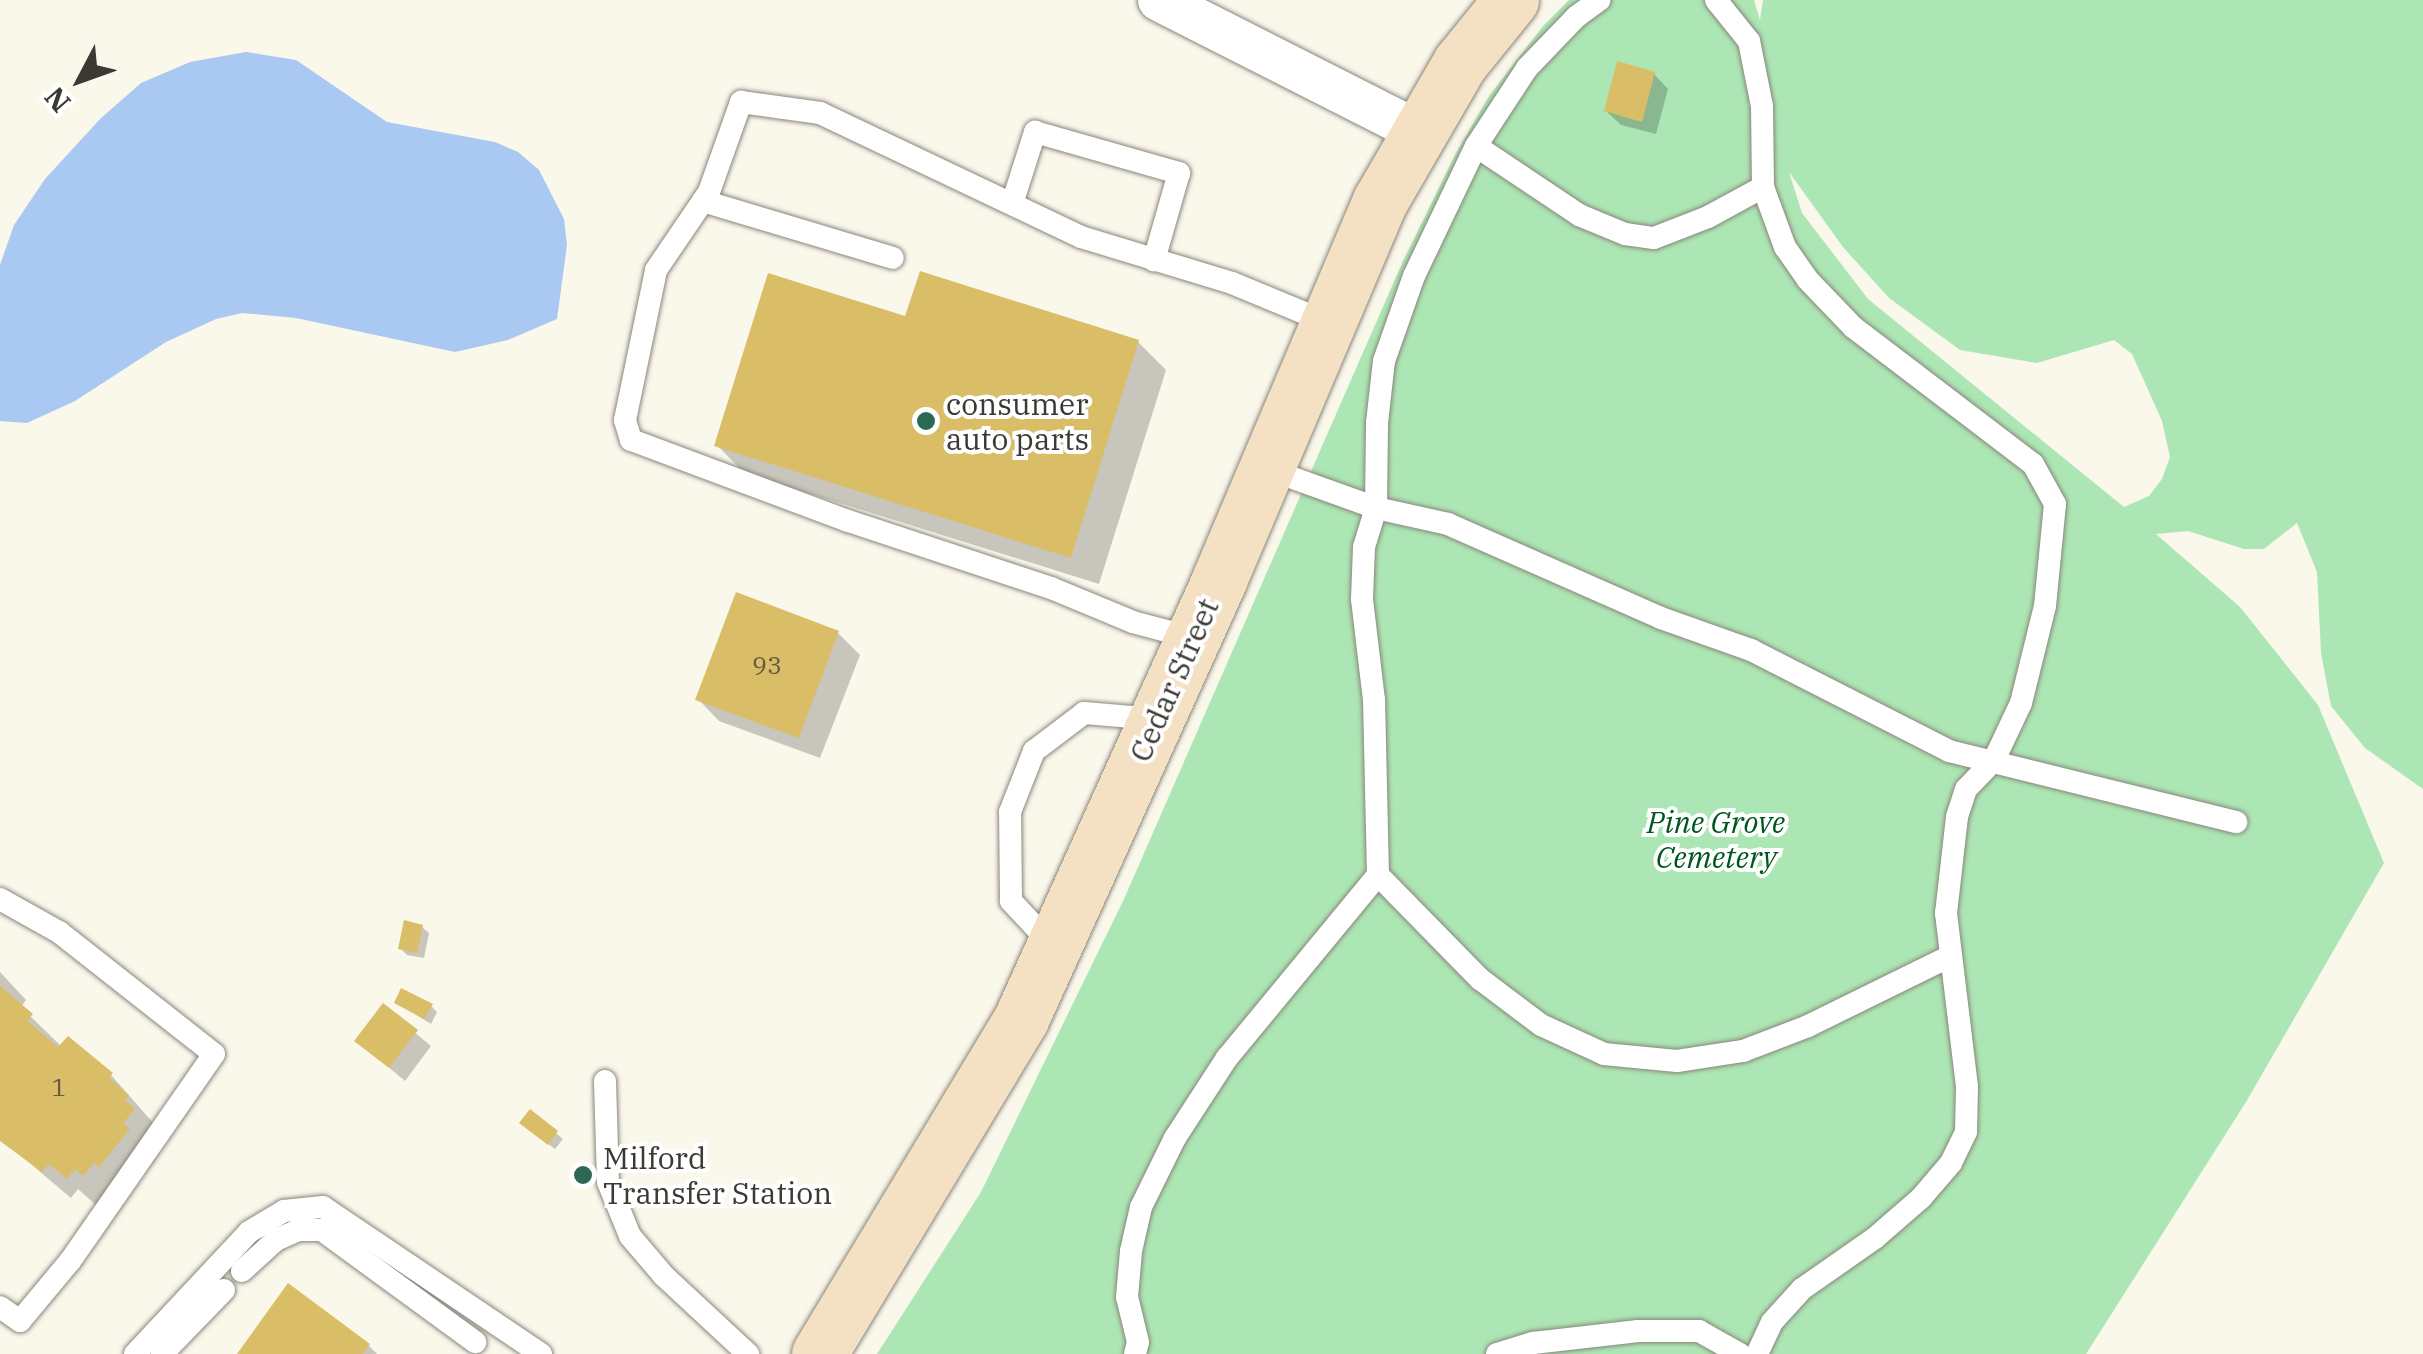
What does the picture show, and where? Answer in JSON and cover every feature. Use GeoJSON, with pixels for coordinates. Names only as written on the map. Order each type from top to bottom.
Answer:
{"type":"FeatureCollection","features":[{"type":"Feature","properties":{"kind":"main road","name":"Cedar Street"},"geometry":{"type":"LineString","coordinates":[[818,1354],[1021,1019],[1193,638],[1380,201],[1417,131],[1460,63],[1511,0]]}},
{"type":"Feature","properties":{"kind":"street"},"geometry":{"type":"LineString","coordinates":[[1159,0],[1417,131]]}},
{"type":"Feature","properties":{"kind":"lane"},"geometry":{"type":"LineString","coordinates":[[1141,1350],[1126,1297],[1131,1252],[1141,1207],[1175,1138],[1239,1043],[1378,875],[1381,842],[1374,700],[1362,599],[1364,547],[1376,508],[1377,423],[1384,361],[1414,276],[1476,146],[1527,68],[1576,17],[1599,0]]}},
{"type":"Feature","properties":{"kind":"lane"},"geometry":{"type":"LineString","coordinates":[[1716,0],[1748,41],[1762,106],[1763,187],[1785,247],[1808,280],[1900,366],[2033,464],[2055,504],[2045,606],[2021,702],[1994,760],[1966,789],[1957,817],[1946,913],[1948,957],[1961,1019],[1966,1132],[1951,1164],[1921,1198],[1875,1238],[1802,1288],[1772,1322],[1757,1354]]}},
{"type":"Feature","properties":{"kind":"lane"},"geometry":{"type":"LineString","coordinates":[[1193,638],[1133,622],[1050,588],[848,521],[631,440],[625,420],[656,270],[703,201],[741,102],[820,114],[1081,236],[1232,284],[1326,322]]}},
{"type":"Feature","properties":{"kind":"lane"},"geometry":{"type":"LineString","coordinates":[[1012,204],[1035,132],[1179,173],[1154,260]]}},
{"type":"Feature","properties":{"kind":"lane"},"geometry":{"type":"LineString","coordinates":[[1476,146],[1579,215],[1625,234],[1654,238],[1763,187]]}},
{"type":"Feature","properties":{"kind":"lane"},"geometry":{"type":"LineString","coordinates":[[703,201],[893,258]]}},
{"type":"Feature","properties":{"kind":"lane"},"geometry":{"type":"LineString","coordinates":[[1265,468],[1376,508],[1448,524],[1661,618],[1751,650],[1948,751],[2236,822]]}},
{"type":"Feature","properties":{"kind":"lane"},"geometry":{"type":"LineString","coordinates":[[1054,946],[1011,901],[1010,812],[1034,752],[1084,714],[1156,720]]}},
{"type":"Feature","properties":{"kind":"lane"},"geometry":{"type":"LineString","coordinates":[[1378,875],[1480,979],[1541,1025],[1604,1054],[1678,1061],[1744,1050],[1808,1026],[1948,957]]}},
{"type":"Feature","properties":{"kind":"lane"},"geometry":{"type":"LineString","coordinates":[[0,898],[60,932],[214,1054],[70,1261],[20,1321],[0,1307]]}},
{"type":"Feature","properties":{"kind":"lane"},"geometry":{"type":"LineString","coordinates":[[605,1081],[608,1182],[630,1236],[664,1276],[748,1354]]}},
{"type":"Feature","properties":{"kind":"lane"},"geometry":{"type":"LineString","coordinates":[[135,1354],[249,1232],[284,1210],[324,1207],[541,1354]]}},
{"type":"Feature","properties":{"kind":"lane"},"geometry":{"type":"LineString","coordinates":[[242,1270],[276,1240],[298,1230],[322,1230],[470,1348],[493,1319]]}},
{"type":"Feature","properties":{"kind":"lane"},"geometry":{"type":"LineString","coordinates":[[162,1354],[224,1290]]}},
{"type":"Feature","properties":{"kind":"lane"},"geometry":{"type":"LineString","coordinates":[[1497,1354],[1533,1343],[1638,1331],[1699,1331],[1740,1354]]}},
{"type":"Feature","properties":{"kind":"green space","name":"Pine Grove Cemetery"},"geometry":{"type":"Polygon","coordinates":[[[1569,0],[1754,0],[1760,20],[1763,0],[2423,0],[2423,789],[2365,748],[2331,706],[2321,653],[2317,572],[2297,523],[2264,549],[2244,549],[2188,531],[2156,534],[2240,607],[2318,705],[2384,863],[2246,1102],[2086,1354],[877,1354],[981,1192],[1124,899],[1403,261],[1456,153],[1489,96],[1543,26],[1569,0]],[[1789,172],[1802,213],[1868,299],[2124,507],[2149,496],[2162,479],[2170,457],[2162,421],[2132,354],[2114,340],[2037,363],[1960,350],[1889,298],[1843,247],[1789,172]]]}},
{"type":"Feature","properties":{"kind":"water"},"geometry":{"type":"Polygon","coordinates":[[[246,52],[296,60],[387,122],[495,142],[518,152],[539,170],[564,219],[567,245],[557,319],[508,340],[455,352],[296,318],[242,313],[216,319],[166,342],[75,401],[27,423],[0,421],[0,265],[14,225],[45,179],[100,119],[141,83],[190,62],[246,52]]]}},
{"type":"Feature","properties":{"kind":"building"},"geometry":{"type":"Polygon","coordinates":[[[1617,61],[1655,72],[1642,122],[1604,111],[1617,61]]]}},
{"type":"Feature","properties":{"kind":"building"},"geometry":{"type":"Polygon","coordinates":[[[920,271],[1139,340],[1071,558],[714,446],[768,273],[905,316],[920,271]]]}},
{"type":"Feature","properties":{"kind":"building"},"geometry":{"type":"Polygon","coordinates":[[[736,592],[839,631],[799,738],[695,700],[736,592]]]}},
{"type":"Feature","properties":{"kind":"building"},"geometry":{"type":"Polygon","coordinates":[[[404,920],[423,925],[417,953],[398,949],[404,920]]]}},
{"type":"Feature","properties":{"kind":"building"},"geometry":{"type":"Polygon","coordinates":[[[0,986],[33,1014],[27,1021],[58,1047],[68,1036],[113,1073],[109,1078],[129,1095],[125,1100],[135,1109],[123,1123],[130,1129],[99,1167],[94,1163],[83,1176],[75,1169],[67,1179],[49,1164],[42,1172],[0,1141],[0,986]]]}},
{"type":"Feature","properties":{"kind":"building"},"geometry":{"type":"Polygon","coordinates":[[[401,988],[433,1004],[424,1019],[394,1003],[401,988]]]}},
{"type":"Feature","properties":{"kind":"building"},"geometry":{"type":"Polygon","coordinates":[[[383,1003],[418,1030],[389,1068],[354,1041],[383,1003]]]}},
{"type":"Feature","properties":{"kind":"building"},"geometry":{"type":"Polygon","coordinates":[[[530,1109],[558,1131],[548,1145],[519,1123],[530,1109]]]}},
{"type":"Feature","properties":{"kind":"building"},"geometry":{"type":"Polygon","coordinates":[[[288,1283],[370,1344],[363,1354],[237,1354],[288,1283]]]}},
{"type":"Feature","properties":{"kind":"place","name":"consumer auto parts"},"geometry":{"type":"Point","coordinates":[926,421]}},
{"type":"Feature","properties":{"kind":"place","name":"Milford Transfer Station"},"geometry":{"type":"Point","coordinates":[583,1175]}}]}
